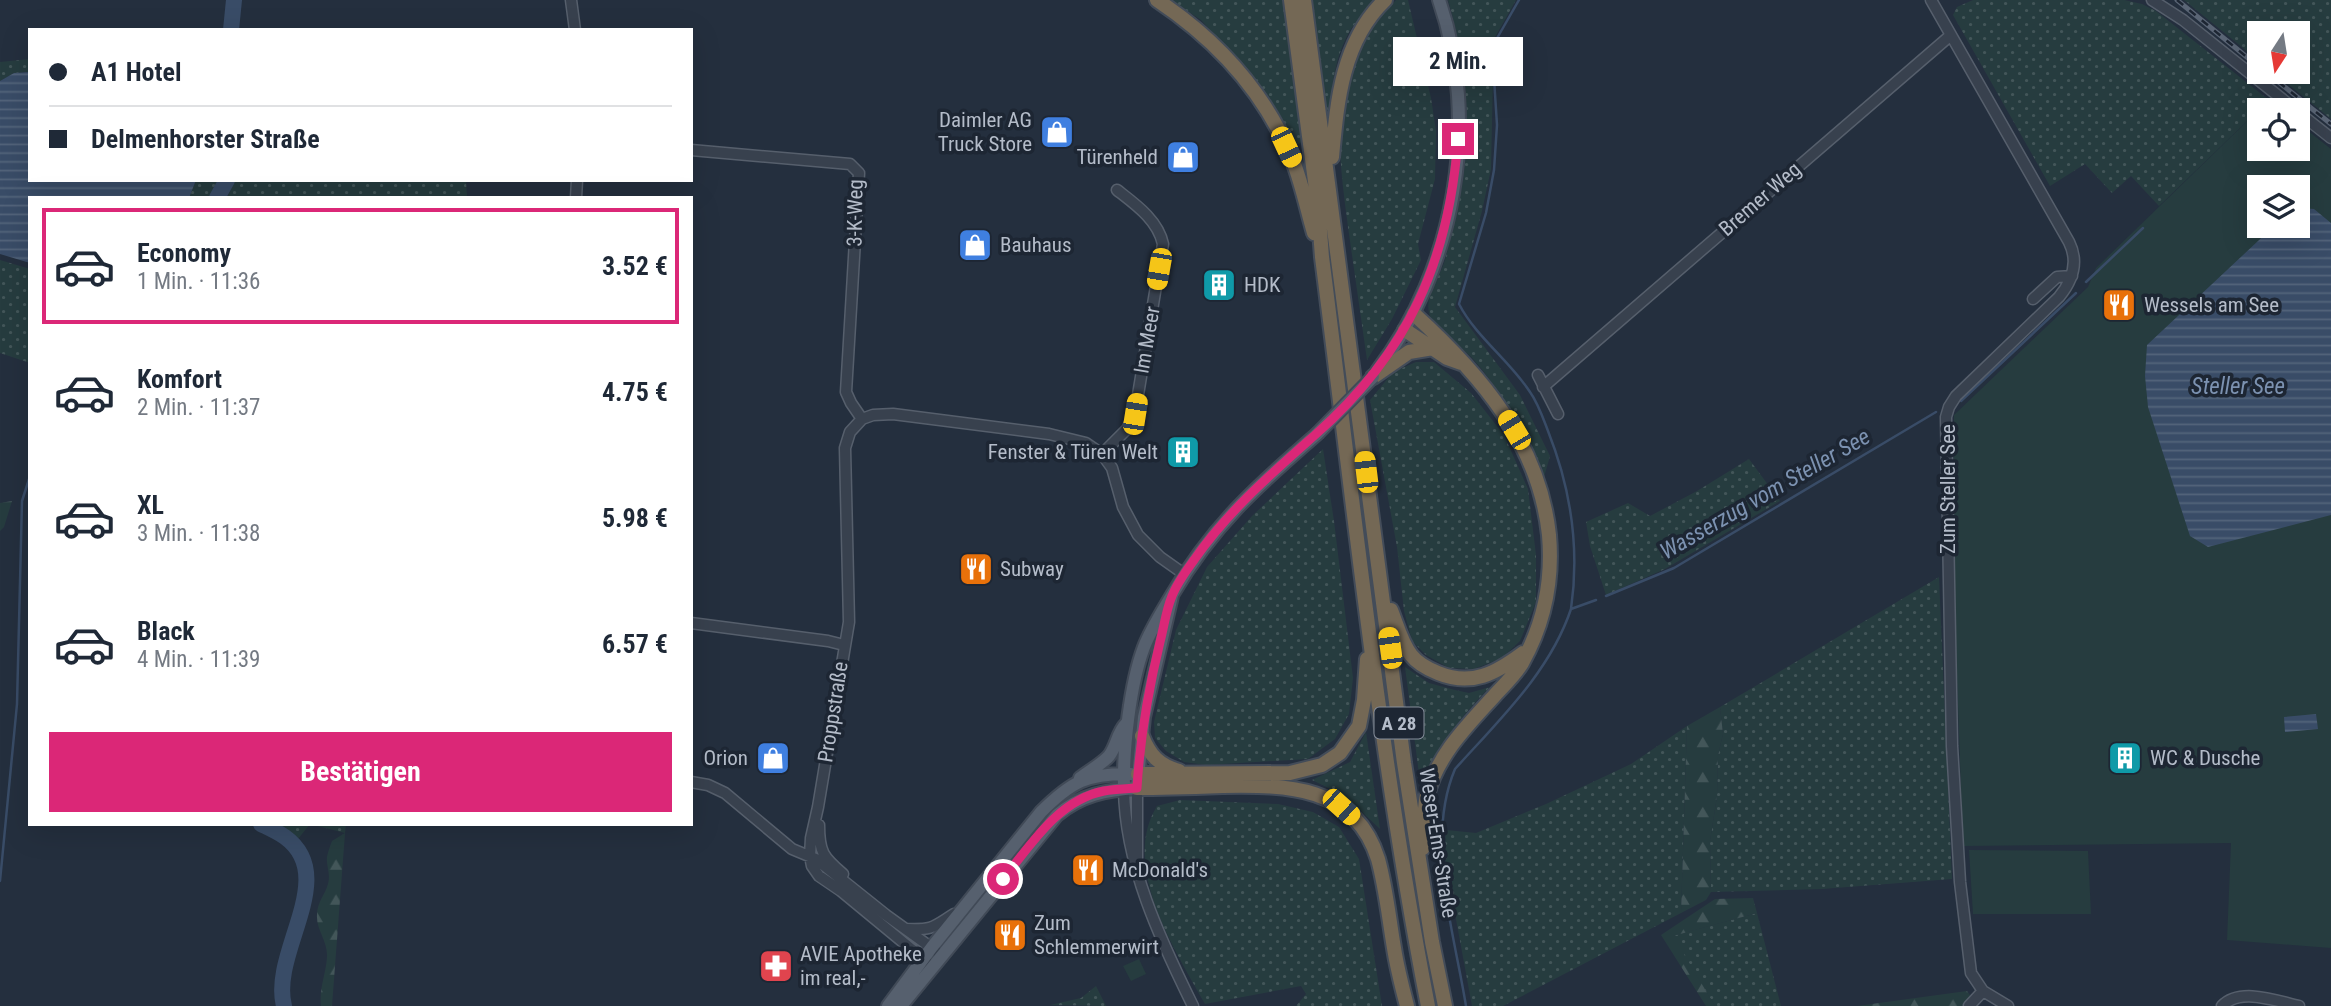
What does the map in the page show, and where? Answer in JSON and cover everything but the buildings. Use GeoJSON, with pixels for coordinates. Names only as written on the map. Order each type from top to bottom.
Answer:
{"type":"FeatureCollection","features":[{"type":"Feature","properties":{"kind":"highway"},"geometry":{"type":"LineString","coordinates":[[1157,0],[1201,32],[1244,77],[1261,101],[1293,162],[1322,257]]}},
{"type":"Feature","properties":{"kind":"highway"},"geometry":{"type":"LineString","coordinates":[[1290,0],[1318,204],[1322,257]]}},
{"type":"Feature","properties":{"kind":"highway"},"geometry":{"type":"LineString","coordinates":[[1304,0],[1330,186]]}},
{"type":"Feature","properties":{"kind":"highway"},"geometry":{"type":"LineString","coordinates":[[1330,186],[1339,87],[1354,45],[1385,0]]}},
{"type":"Feature","properties":{"kind":"highway","name":"Weser-Ems-Straße"},"geometry":{"type":"LineString","coordinates":[[1330,186],[1420,870],[1445,1006]]}},
{"type":"Feature","properties":{"kind":"highway","name":"Weser-Ems-Straße"},"geometry":{"type":"LineString","coordinates":[[1322,257],[1391,790],[1428,1006]]}},
{"type":"Feature","properties":{"kind":"highway"},"geometry":{"type":"LineString","coordinates":[[1414,314],[1465,365],[1504,413],[1524,446],[1544,504],[1551,561],[1548,597],[1539,627],[1514,674],[1452,743],[1437,768],[1424,814],[1420,870]]}},
{"type":"Feature","properties":{"kind":"highway"},"geometry":{"type":"LineString","coordinates":[[1405,330],[1447,358],[1465,365]]}},
{"type":"Feature","properties":{"kind":"highway"},"geometry":{"type":"LineString","coordinates":[[1373,377],[1409,352],[1433,348]]}},
{"type":"Feature","properties":{"kind":"highway"},"geometry":{"type":"LineString","coordinates":[[1380,576],[1403,641],[1410,654],[1430,670],[1457,679],[1473,680],[1500,670],[1527,650]]}},
{"type":"Feature","properties":{"kind":"highway"},"geometry":{"type":"LineString","coordinates":[[1130,781],[1182,774],[1290,773],[1322,765],[1340,753],[1352,738],[1363,712],[1370,633]]}},
{"type":"Feature","properties":{"kind":"highway"},"geometry":{"type":"LineString","coordinates":[[1142,736],[1154,760],[1182,774]]}},
{"type":"Feature","properties":{"kind":"highway"},"geometry":{"type":"LineString","coordinates":[[1130,781],[1280,786],[1308,791],[1341,807],[1364,831],[1377,856],[1407,1006]]}},
{"type":"Feature","properties":{"kind":"main road"},"geometry":{"type":"LineString","coordinates":[[1130,781],[1128,722],[1143,649],[1184,574],[1244,499],[1317,434],[1373,377],[1414,314],[1433,268],[1451,202],[1455,175],[1458,102],[1448,32],[1439,0]]}},
{"type":"Feature","properties":{"kind":"main road"},"geometry":{"type":"LineString","coordinates":[[1130,781],[1172,596]]}},
{"type":"Feature","properties":{"kind":"main road"},"geometry":{"type":"LineString","coordinates":[[937,951],[959,913],[1041,812],[1059,793],[1109,757],[1120,730],[1128,722]]}},
{"type":"Feature","properties":{"kind":"main road"},"geometry":{"type":"LineString","coordinates":[[1078,780],[1130,781]]}},
{"type":"Feature","properties":{"kind":"main road"},"geometry":{"type":"LineString","coordinates":[[901,1006],[937,951],[1056,815],[1070,804],[1130,781]]}},
{"type":"Feature","properties":{"kind":"main road"},"geometry":{"type":"LineString","coordinates":[[888,1006],[928,963]]}},
{"type":"Feature","properties":{"kind":"street"},"geometry":{"type":"LineString","coordinates":[[571,0],[575,28]]}},
{"type":"Feature","properties":{"kind":"street"},"geometry":{"type":"LineString","coordinates":[[1947,0],[1932,2],[2069,242],[2075,262],[2072,275],[2057,277],[2033,299]]}},
{"type":"Feature","properties":{"kind":"street"},"geometry":{"type":"LineString","coordinates":[[2152,0],[2183,20],[2281,98]]}},
{"type":"Feature","properties":{"kind":"street","name":"Bremer Weg"},"geometry":{"type":"LineString","coordinates":[[1543,387],[1951,35]]}},
{"type":"Feature","properties":{"kind":"street"},"geometry":{"type":"LineString","coordinates":[[2310,121],[2331,138]]}},
{"type":"Feature","properties":{"kind":"street","name":"3-K-Weg"},"geometry":{"type":"LineString","coordinates":[[693,150],[850,164],[859,173],[846,392],[862,419]]}},
{"type":"Feature","properties":{"kind":"street","name":"Im Meer"},"geometry":{"type":"LineString","coordinates":[[1102,454],[1127,429],[1135,414],[1163,244],[1158,228],[1139,207],[1118,190]]}},
{"type":"Feature","properties":{"kind":"street","name":"Zum Steller See"},"geometry":{"type":"LineString","coordinates":[[1983,991],[1970,973],[1956,839],[1946,417],[1956,396],[2045,312],[2069,285],[2072,275]]}},
{"type":"Feature","properties":{"kind":"street"},"geometry":{"type":"LineString","coordinates":[[1538,375],[1558,414]]}},
{"type":"Feature","properties":{"kind":"street"},"geometry":{"type":"LineString","coordinates":[[844,645],[850,603],[845,448],[850,432],[862,419],[873,415],[893,414],[1049,434],[1086,443],[1102,454],[1112,468],[1124,506],[1138,535],[1160,557],[1184,574]]}},
{"type":"Feature","properties":{"kind":"street","name":"Proppstraße"},"geometry":{"type":"LineString","coordinates":[[693,623],[844,645],[811,838],[815,853]]}},
{"type":"Feature","properties":{"kind":"street"},"geometry":{"type":"LineString","coordinates":[[1130,781],[1137,866],[1158,930],[1193,1006]]}},
{"type":"Feature","properties":{"kind":"street"},"geometry":{"type":"LineString","coordinates":[[693,782],[708,785],[725,793],[792,849],[815,853],[855,889],[937,951]]}},
{"type":"Feature","properties":{"kind":"street"},"geometry":{"type":"LineString","coordinates":[[815,853],[812,866],[819,876],[842,891],[928,963]]}},
{"type":"Feature","properties":{"kind":"street"},"geometry":{"type":"LineString","coordinates":[[907,929],[927,930],[941,925],[951,915],[959,913]]}},
{"type":"Feature","properties":{"kind":"street"},"geometry":{"type":"LineString","coordinates":[[1969,1006],[1983,991],[2008,1006]]}},
{"type":"Feature","properties":{"kind":"street"},"geometry":{"type":"LineString","coordinates":[[2222,1006],[2234,998],[2252,997],[2299,1006]]}},
{"type":"Feature","properties":{"kind":"green space"},"geometry":{"type":"Polygon","coordinates":[[[1171,0],[1283,0],[1296,81],[1302,142],[1296,145],[1254,78],[1201,20],[1171,0]]]}},
{"type":"Feature","properties":{"kind":"green space"},"geometry":{"type":"Polygon","coordinates":[[[1312,0],[1377,0],[1351,29],[1340,53],[1328,132],[1312,0]]]}},
{"type":"Feature","properties":{"kind":"green space"},"geometry":{"type":"Polygon","coordinates":[[[1396,0],[1408,0],[1431,98],[1436,131],[1435,179],[1418,244],[1421,260],[1392,319],[1367,360],[1341,169],[1341,110],[1357,53],[1373,26],[1396,0]]]}},
{"type":"Feature","properties":{"kind":"green space"},"geometry":{"type":"Polygon","coordinates":[[[1448,0],[1516,0],[1490,46],[1493,75],[1491,169],[1455,307],[1520,395],[1550,456],[1544,477],[1521,430],[1494,386],[1473,359],[1435,324],[1429,313],[1430,294],[1444,263],[1466,158],[1464,78],[1448,0]]]}},
{"type":"Feature","properties":{"kind":"green space"},"geometry":{"type":"Polygon","coordinates":[[[1973,0],[2124,0],[2142,4],[2156,11],[2266,98],[2247,98],[2247,121],[2159,206],[2131,176],[2112,193],[2085,164],[2050,186],[1953,15],[1957,7],[1973,0]]]}},
{"type":"Feature","properties":{"kind":"green space"},"geometry":{"type":"Polygon","coordinates":[[[2184,0],[2331,0],[2331,119],[2310,102],[2310,98],[2305,98],[2288,84],[2310,84],[2310,21],[2247,21],[2247,51],[2184,0]]]}},
{"type":"Feature","properties":{"kind":"green space"},"geometry":{"type":"Polygon","coordinates":[[[28,59],[28,72],[14,73],[0,81],[0,62],[28,59]]]}},
{"type":"Feature","properties":{"kind":"green space"},"geometry":{"type":"Polygon","coordinates":[[[2247,121],[2247,161],[2310,161],[2310,132],[2331,149],[2331,948],[2227,940],[2231,843],[1963,846],[1953,565],[1954,415],[2088,287],[2096,268],[2247,121]]]}},
{"type":"Feature","properties":{"kind":"green space"},"geometry":{"type":"Polygon","coordinates":[[[195,182],[222,182],[214,196],[190,196],[195,182]]]}},
{"type":"Feature","properties":{"kind":"green space"},"geometry":{"type":"Polygon","coordinates":[[[234,182],[466,182],[467,196],[228,196],[234,182]]]}},
{"type":"Feature","properties":{"kind":"green space"},"geometry":{"type":"Polygon","coordinates":[[[0,260],[28,268],[28,362],[0,353],[0,260]]]}},
{"type":"Feature","properties":{"kind":"green space"},"geometry":{"type":"Polygon","coordinates":[[[1416,362],[1434,362],[1471,393],[1504,435],[1528,489],[1536,555],[1536,602],[1520,641],[1502,658],[1474,669],[1449,668],[1426,655],[1412,641],[1404,611],[1397,547],[1370,400],[1393,372],[1416,362]]]}},
{"type":"Feature","properties":{"kind":"green space"},"geometry":{"type":"Polygon","coordinates":[[[1323,449],[1353,678],[1349,714],[1335,739],[1308,759],[1206,765],[1184,762],[1166,751],[1155,738],[1154,722],[1176,630],[1207,567],[1252,516],[1323,449]]]}},
{"type":"Feature","properties":{"kind":"green space"},"geometry":{"type":"Polygon","coordinates":[[[1749,459],[1780,501],[1665,569],[1606,595],[1590,546],[1586,522],[1628,503],[1650,516],[1749,459]]]}},
{"type":"Feature","properties":{"kind":"green space"},"geometry":{"type":"Polygon","coordinates":[[[12,501],[4,527],[0,531],[0,503],[12,501]]]}},
{"type":"Feature","properties":{"kind":"green space"},"geometry":{"type":"Polygon","coordinates":[[[1939,577],[1952,879],[1822,889],[1711,892],[1710,841],[1717,796],[1718,755],[1723,734],[1720,707],[1939,577]]]}},
{"type":"Feature","properties":{"kind":"green space"},"geometry":{"type":"Polygon","coordinates":[[[1405,667],[1429,683],[1455,690],[1469,693],[1490,687],[1450,734],[1421,789],[1405,667]]]}},
{"type":"Feature","properties":{"kind":"green space"},"geometry":{"type":"Polygon","coordinates":[[[1720,707],[1723,734],[1718,755],[1717,796],[1710,841],[1711,892],[1706,900],[1681,913],[1687,726],[1720,707]]]}},
{"type":"Feature","properties":{"kind":"green space"},"geometry":{"type":"Polygon","coordinates":[[[1687,726],[1681,913],[1503,1006],[1472,1006],[1444,854],[1446,830],[1476,833],[1546,804],[1631,764],[1687,726]]]}},
{"type":"Feature","properties":{"kind":"green space"},"geometry":{"type":"Polygon","coordinates":[[[1366,732],[1380,829],[1345,796],[1312,780],[1350,762],[1366,732]]]}},
{"type":"Feature","properties":{"kind":"green space"},"geometry":{"type":"Polygon","coordinates":[[[1180,800],[1278,804],[1313,812],[1339,827],[1359,859],[1382,1006],[1296,1006],[1306,994],[1301,986],[1205,1004],[1167,933],[1148,881],[1145,855],[1147,830],[1157,806],[1180,800]]]}},
{"type":"Feature","properties":{"kind":"green space"},"geometry":{"type":"Polygon","coordinates":[[[278,826],[308,826],[298,839],[278,826]]]}},
{"type":"Feature","properties":{"kind":"green space"},"geometry":{"type":"Polygon","coordinates":[[[318,826],[346,826],[345,833],[318,826]]]}},
{"type":"Feature","properties":{"kind":"green space"},"geometry":{"type":"Polygon","coordinates":[[[345,833],[332,1006],[321,1006],[327,951],[318,926],[317,910],[329,880],[327,857],[332,841],[345,833]]]}},
{"type":"Feature","properties":{"kind":"green space"},"geometry":{"type":"Polygon","coordinates":[[[1969,850],[2088,851],[2091,914],[1973,914],[1969,850]]]}},
{"type":"Feature","properties":{"kind":"green space"},"geometry":{"type":"Polygon","coordinates":[[[1753,898],[1757,913],[1673,936],[1715,1006],[1706,1006],[1661,935],[1715,899],[1753,898]]]}},
{"type":"Feature","properties":{"kind":"green space"},"geometry":{"type":"Polygon","coordinates":[[[1757,913],[1781,1006],[1715,1006],[1672,936],[1757,913]]]}},
{"type":"Feature","properties":{"kind":"green space"},"geometry":{"type":"Polygon","coordinates":[[[1139,959],[1146,974],[1131,981],[1123,966],[1139,959]]]}},
{"type":"Feature","properties":{"kind":"green space"},"geometry":{"type":"Polygon","coordinates":[[[1096,986],[1106,1006],[1050,1005],[1081,998],[1096,986]]]}},
{"type":"Feature","properties":{"kind":"green space"},"geometry":{"type":"Polygon","coordinates":[[[1967,991],[1972,998],[1964,1006],[1857,1006],[1967,991]]]}},
{"type":"Feature","properties":{"kind":"water"},"geometry":{"type":"Polygon","coordinates":[[[28,72],[28,182],[195,182],[190,196],[28,196],[28,262],[0,254],[0,81],[14,73],[28,72]]]}},
{"type":"Feature","properties":{"kind":"water","name":"Steller See"},"geometry":{"type":"Polygon","coordinates":[[[2310,209],[2331,223],[2331,515],[2208,547],[2190,536],[2148,407],[2145,376],[2147,345],[2261,238],[2310,238],[2310,209]]]}},
{"type":"Feature","properties":{"kind":"water"},"geometry":{"type":"Polygon","coordinates":[[[2316,714],[2318,729],[2285,732],[2284,717],[2316,714]]]}},
{"type":"Feature","properties":{"kind":"waterway"},"geometry":{"type":"LineString","coordinates":[[231,28],[234,0]]}},
{"type":"Feature","properties":{"kind":"waterway"},"geometry":{"type":"LineString","coordinates":[[1519,0],[1492,47],[1497,125],[1494,170],[1486,213],[1459,304],[1474,327],[1530,392],[1548,431],[1568,496],[1574,541],[1571,609]]}},
{"type":"Feature","properties":{"kind":"waterway"},"geometry":{"type":"LineString","coordinates":[[218,196],[226,182]]}},
{"type":"Feature","properties":{"kind":"waterway"},"geometry":{"type":"LineString","coordinates":[[2086,282],[2143,228]]}},
{"type":"Feature","properties":{"kind":"waterway"},"geometry":{"type":"LineString","coordinates":[[1961,401],[2076,293]]}},
{"type":"Feature","properties":{"kind":"waterway","name":"Wasserzug vom Steller See"},"geometry":{"type":"LineString","coordinates":[[1606,596],[1674,568],[1936,412]]}},
{"type":"Feature","properties":{"kind":"waterway"},"geometry":{"type":"LineString","coordinates":[[0,881],[17,704],[22,501],[28,482]]}},
{"type":"Feature","properties":{"kind":"waterway","name":"Wasserzug vom Steller See"},"geometry":{"type":"LineString","coordinates":[[1466,1006],[1449,917],[1442,856],[1446,797],[1455,769],[1537,674],[1562,632],[1571,609],[1596,600]]}},
{"type":"Feature","properties":{"kind":"waterway"},"geometry":{"type":"LineString","coordinates":[[265,826],[285,837],[300,854],[306,873],[305,894],[282,985],[284,1006]]}},
{"type":"Feature","properties":{"kind":"railway"},"geometry":{"type":"LineString","coordinates":[[2177,0],[2247,57]]}},
{"type":"Feature","properties":{"kind":"railway"},"geometry":{"type":"LineString","coordinates":[[2281,84],[2331,124]]}},
{"type":"Feature","properties":{"kind":"place","name":"Daimler AG Truck Store"},"geometry":{"type":"Point","coordinates":[1057,132]}},
{"type":"Feature","properties":{"kind":"place","name":"Türenheld"},"geometry":{"type":"Point","coordinates":[1183,157]}},
{"type":"Feature","properties":{"kind":"place","name":"Bauhaus"},"geometry":{"type":"Point","coordinates":[975,245]}},
{"type":"Feature","properties":{"kind":"place","name":"HDK"},"geometry":{"type":"Point","coordinates":[1219,285]}},
{"type":"Feature","properties":{"kind":"place","name":"Wessels am See"},"geometry":{"type":"Point","coordinates":[2119,305]}},
{"type":"Feature","properties":{"kind":"place","name":"Fenster & Türen Welt"},"geometry":{"type":"Point","coordinates":[1183,452]}},
{"type":"Feature","properties":{"kind":"place","name":"Subway"},"geometry":{"type":"Point","coordinates":[976,569]}},
{"type":"Feature","properties":{"kind":"place","name":"Orion"},"geometry":{"type":"Point","coordinates":[773,758]}},
{"type":"Feature","properties":{"kind":"place","name":"WC & Dusche"},"geometry":{"type":"Point","coordinates":[2125,758]}},
{"type":"Feature","properties":{"kind":"place","name":"McDonald's"},"geometry":{"type":"Point","coordinates":[1088,870]}},
{"type":"Feature","properties":{"kind":"place","name":"Zum Schlemmerwirt"},"geometry":{"type":"Point","coordinates":[1010,935]}},
{"type":"Feature","properties":{"kind":"place","name":"AVIE Apotheke im real,-"},"geometry":{"type":"Point","coordinates":[776,966]}},
{"type":"Feature","properties":{"kind":"route"},"geometry":{"type":"LineString","coordinates":[[1003,879],[1056,815],[1070,804],[1097,792],[1137,788],[1144,717],[1172,596],[1184,574],[1223,522],[1265,479],[1339,413],[1373,377],[1405,330],[1433,268],[1447,218],[1458,139]]}}]}
